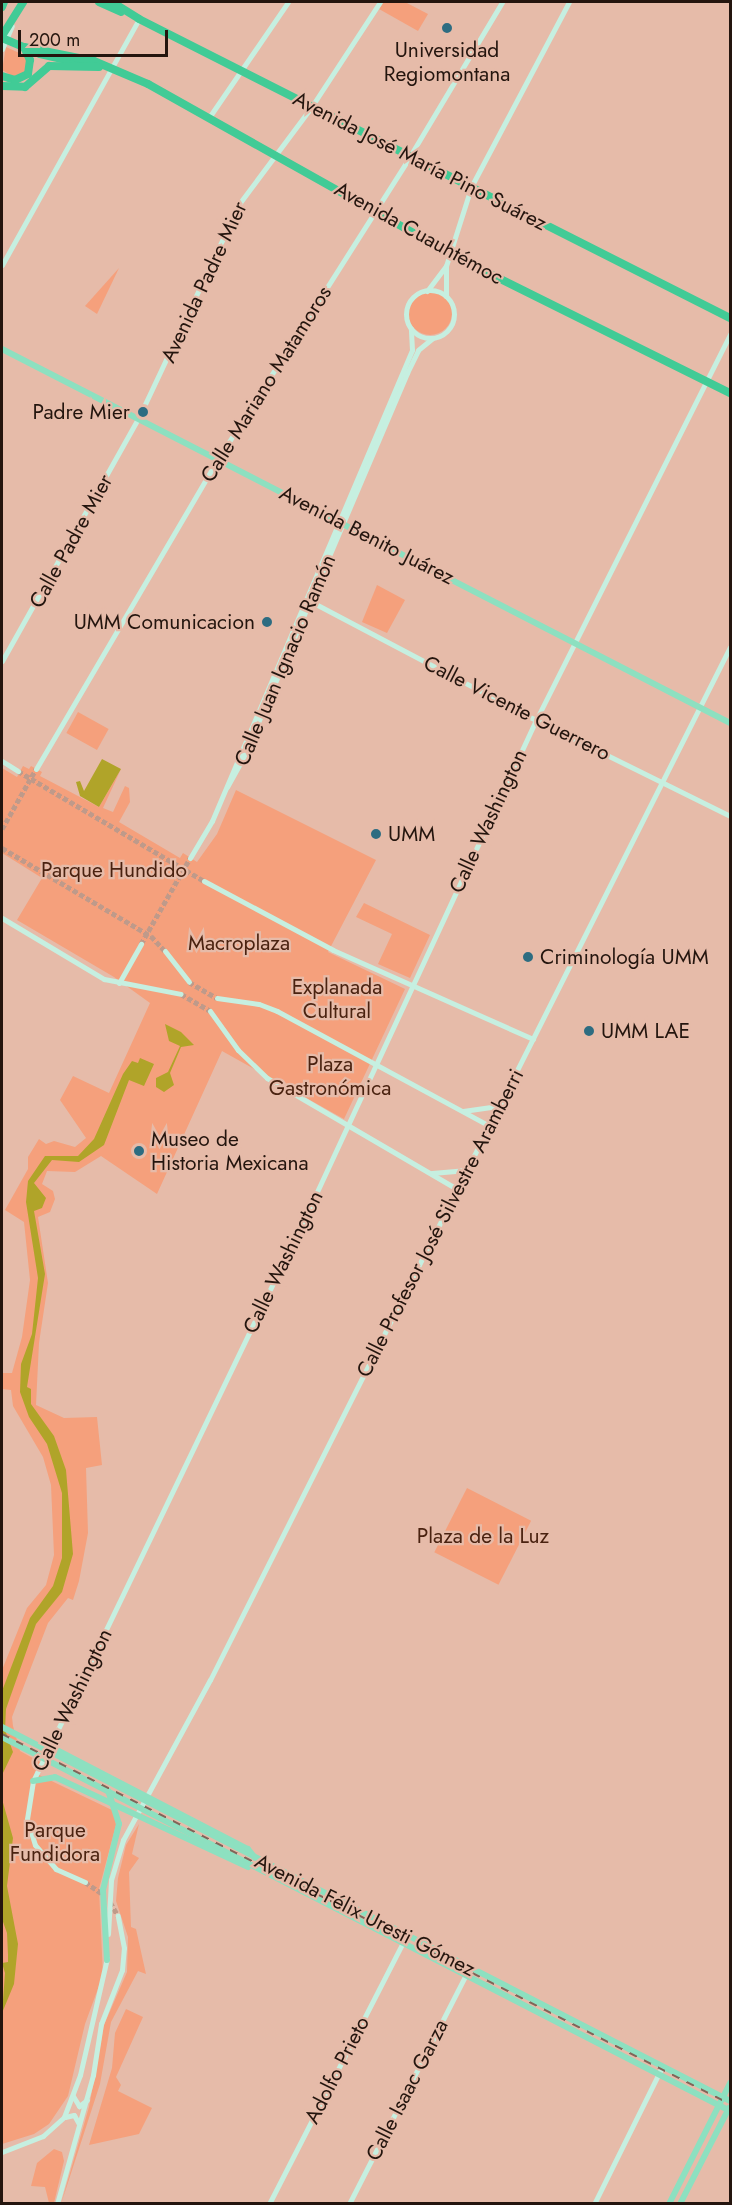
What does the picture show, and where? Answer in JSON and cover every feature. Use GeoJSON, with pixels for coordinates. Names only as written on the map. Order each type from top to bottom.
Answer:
{"type":"FeatureCollection","features":[{"type":"Feature","properties":{"kind":"highway"},"geometry":{"type":"LineString","coordinates":[[2,7],[4,2]]}},
{"type":"Feature","properties":{"kind":"highway"},"geometry":{"type":"LineString","coordinates":[[2,37],[23,2]]}},
{"type":"Feature","properties":{"kind":"highway"},"geometry":{"type":"LineString","coordinates":[[99,2],[139,19]]}},
{"type":"Feature","properties":{"kind":"highway","name":"Avenida José María Pino Suárez"},"geometry":{"type":"LineString","coordinates":[[112,2],[139,19],[730,318]]}},
{"type":"Feature","properties":{"kind":"highway","name":"Avenida Cuauhtémoc"},"geometry":{"type":"LineString","coordinates":[[2,37],[45,56],[110,68]]}},
{"type":"Feature","properties":{"kind":"highway"},"geometry":{"type":"LineString","coordinates":[[2,76],[15,80],[28,74],[30,60],[24,47]]}},
{"type":"Feature","properties":{"kind":"highway","name":"Avenida Cuauhtémoc"},"geometry":{"type":"LineString","coordinates":[[24,47],[110,68],[210,116],[450,254],[730,393]]}},
{"type":"Feature","properties":{"kind":"highway"},"geometry":{"type":"LineString","coordinates":[[2,86],[25,87],[49,66],[99,67]]}},
{"type":"Feature","properties":{"kind":"main road","name":"Avenida Benito Juárez"},"geometry":{"type":"LineString","coordinates":[[2,349],[701,706],[730,723]]}},
{"type":"Feature","properties":{"kind":"main road","name":"Avenida Félix Uresti Gómez"},"geometry":{"type":"LineString","coordinates":[[2,1726],[230,1846],[723,2098],[730,2107]]}},
{"type":"Feature","properties":{"kind":"main road","name":"Avenida Félix Uresti Gómez"},"geometry":{"type":"LineString","coordinates":[[2,1737],[634,2064],[719,2105],[730,2107]]}},
{"type":"Feature","properties":{"kind":"main road"},"geometry":{"type":"LineString","coordinates":[[49,1746],[248,1849],[256,1859]]}},
{"type":"Feature","properties":{"kind":"main road"},"geometry":{"type":"LineString","coordinates":[[55,1777],[56,1762],[67,1755]]}},
{"type":"Feature","properties":{"kind":"main road"},"geometry":{"type":"LineString","coordinates":[[33,1781],[55,1777],[243,1866],[252,1867]]}},
{"type":"Feature","properties":{"kind":"main road"},"geometry":{"type":"LineString","coordinates":[[107,1791],[119,1824],[105,1872],[102,1904],[107,1960]]}},
{"type":"Feature","properties":{"kind":"main road"},"geometry":{"type":"LineString","coordinates":[[172,1831],[173,1818],[182,1815]]}},
{"type":"Feature","properties":{"kind":"main road"},"geometry":{"type":"LineString","coordinates":[[669,2204],[730,2083]]}},
{"type":"Feature","properties":{"kind":"main road"},"geometry":{"type":"LineString","coordinates":[[680,2204],[730,2107]]}},
{"type":"Feature","properties":{"kind":"street"},"geometry":{"type":"LineString","coordinates":[[210,116],[288,2]]}},
{"type":"Feature","properties":{"kind":"street","name":"Avenida Padre Mier"},"geometry":{"type":"LineString","coordinates":[[138,419],[239,204],[312,106],[380,2]]}},
{"type":"Feature","properties":{"kind":"street","name":"Calle Mariano Matamoros"},"geometry":{"type":"LineString","coordinates":[[36,769],[218,459],[410,156],[501,2]]}},
{"type":"Feature","properties":{"kind":"street"},"geometry":{"type":"LineString","coordinates":[[446,266],[427,291],[409,304],[406,316],[411,329],[421,336],[433,338],[448,330],[453,320],[453,308],[446,297],[446,266],[471,187],[569,2]]}},
{"type":"Feature","properties":{"kind":"street"},"geometry":{"type":"LineString","coordinates":[[2,49],[18,11]]}},
{"type":"Feature","properties":{"kind":"street"},"geometry":{"type":"LineString","coordinates":[[2,265],[139,19]]}},
{"type":"Feature","properties":{"kind":"street"},"geometry":{"type":"LineString","coordinates":[[427,291],[446,297]]}},
{"type":"Feature","properties":{"kind":"street","name":"Calle Juan Ignacio Ramón"},"geometry":{"type":"LineString","coordinates":[[190,858],[227,787],[232,783],[412,351],[411,329]]}},
{"type":"Feature","properties":{"kind":"street","name":"Calle Washington"},"geometry":{"type":"LineString","coordinates":[[85,1882],[56,1869],[35,1845],[27,1819],[33,1781],[347,1125],[536,720],[730,334]]}},
{"type":"Feature","properties":{"kind":"street","name":"Calle Juan Ignacio Ramón"},"geometry":{"type":"LineString","coordinates":[[341,522],[416,354],[433,338]]}},
{"type":"Feature","properties":{"kind":"street","name":"Calle Padre Mier"},"geometry":{"type":"LineString","coordinates":[[2,661],[138,419]]}},
{"type":"Feature","properties":{"kind":"street","name":"Calle Vicente Guerrero"},"geometry":{"type":"LineString","coordinates":[[308,600],[536,720],[664,781],[730,816]]}},
{"type":"Feature","properties":{"kind":"street","name":"Calle Profesor José Silvestre Aramberri"},"geometry":{"type":"LineString","coordinates":[[64,2117],[73,2096],[107,1960],[114,1864],[490,1126],[730,647]]}},
{"type":"Feature","properties":{"kind":"street"},"geometry":{"type":"LineString","coordinates":[[2,761],[18,771]]}},
{"type":"Feature","properties":{"kind":"street"},"geometry":{"type":"LineString","coordinates":[[204,880],[333,950],[533,1039]]}},
{"type":"Feature","properties":{"kind":"street"},"geometry":{"type":"LineString","coordinates":[[2,918],[104,979],[181,994]]}},
{"type":"Feature","properties":{"kind":"street"},"geometry":{"type":"LineString","coordinates":[[119,983],[141,944]]}},
{"type":"Feature","properties":{"kind":"street"},"geometry":{"type":"LineString","coordinates":[[165,951],[189,982]]}},
{"type":"Feature","properties":{"kind":"street"},"geometry":{"type":"LineString","coordinates":[[217,998],[259,1004],[375,1063],[490,1126]]}},
{"type":"Feature","properties":{"kind":"street"},"geometry":{"type":"LineString","coordinates":[[210,1011],[254,1068],[457,1190]]}},
{"type":"Feature","properties":{"kind":"street"},"geometry":{"type":"LineString","coordinates":[[464,1111],[500,1106]]}},
{"type":"Feature","properties":{"kind":"street"},"geometry":{"type":"LineString","coordinates":[[430,1173],[467,1170]]}},
{"type":"Feature","properties":{"kind":"street"},"geometry":{"type":"LineString","coordinates":[[57,2204],[87,2100],[101,2024],[122,1970],[123,1941],[118,1916]]}},
{"type":"Feature","properties":{"kind":"street","name":"Adolfo Prieto"},"geometry":{"type":"LineString","coordinates":[[269,2204],[406,1936]]}},
{"type":"Feature","properties":{"kind":"street","name":"Calle Isaac Garza"},"geometry":{"type":"LineString","coordinates":[[349,2204],[465,1976]]}},
{"type":"Feature","properties":{"kind":"street"},"geometry":{"type":"LineString","coordinates":[[595,2044],[599,2035]]}},
{"type":"Feature","properties":{"kind":"street"},"geometry":{"type":"LineString","coordinates":[[594,2204],[662,2067]]}},
{"type":"Feature","properties":{"kind":"street"},"geometry":{"type":"LineString","coordinates":[[73,2096],[79,2106],[87,2100]]}},
{"type":"Feature","properties":{"kind":"street"},"geometry":{"type":"LineString","coordinates":[[2,2152],[43,2136],[64,2117],[76,2116],[80,2128]]}},
{"type":"Feature","properties":{"kind":"green space"},"geometry":{"type":"Polygon","coordinates":[[[383,2],[405,2],[428,14],[418,31],[379,9],[383,2]]]}},
{"type":"Feature","properties":{"kind":"green space"},"geometry":{"type":"Polygon","coordinates":[[[6,47],[26,56],[26,71],[16,78],[2,70],[6,47]]]}},
{"type":"Feature","properties":{"kind":"green space"},"geometry":{"type":"Polygon","coordinates":[[[119,268],[97,314],[85,306],[119,268]]]}},
{"type":"Feature","properties":{"kind":"green space"},"geometry":{"type":"Polygon","coordinates":[[[430,291],[445,298],[452,313],[445,328],[430,335],[415,328],[408,313],[415,298],[430,291]]]}},
{"type":"Feature","properties":{"kind":"green space"},"geometry":{"type":"Polygon","coordinates":[[[377,585],[405,600],[387,633],[362,622],[377,585]]]}},
{"type":"Feature","properties":{"kind":"green space"},"geometry":{"type":"Polygon","coordinates":[[[78,712],[109,729],[97,750],[66,733],[78,712]]]}},
{"type":"Feature","properties":{"kind":"green space"},"geometry":{"type":"Polygon","coordinates":[[[23,766],[29,769],[31,766],[42,772],[40,776],[99,807],[121,769],[103,808],[113,812],[125,786],[129,788],[130,802],[119,822],[180,858],[183,853],[197,862],[217,834],[236,790],[376,860],[328,952],[405,989],[344,1119],[222,1051],[157,1194],[101,1156],[75,1172],[47,1171],[42,1184],[53,1191],[55,1199],[50,1212],[38,1217],[48,1283],[39,1343],[36,1405],[64,1418],[97,1417],[102,1465],[86,1468],[88,1533],[73,1600],[68,1598],[48,1623],[12,1717],[13,1726],[20,1751],[40,1762],[35,1773],[114,1811],[116,1825],[99,1889],[103,1975],[85,2024],[68,2096],[49,2124],[34,2134],[2,2144],[2,1670],[27,1608],[46,1585],[54,1555],[51,1485],[43,1457],[13,1406],[11,1390],[2,1389],[2,1373],[12,1373],[22,1337],[30,1280],[24,1222],[5,1210],[28,1169],[28,1157],[39,1139],[46,1144],[54,1141],[75,1147],[86,1138],[60,1100],[73,1076],[109,1093],[150,1003],[114,977],[17,920],[42,878],[2,853],[2,768],[17,777],[23,766]]]}},
{"type":"Feature","properties":{"kind":"green space"},"geometry":{"type":"Polygon","coordinates":[[[364,903],[430,935],[410,978],[378,964],[392,934],[356,917],[364,903]]]}},
{"type":"Feature","properties":{"kind":"green space","name":"Plaza de la Luz"},"geometry":{"type":"Polygon","coordinates":[[[467,1488],[531,1521],[498,1585],[434,1552],[467,1488]]]}},
{"type":"Feature","properties":{"kind":"green space"},"geometry":{"type":"Polygon","coordinates":[[[139,1824],[132,1854],[139,1858],[129,1872],[131,1927],[136,1929],[146,1974],[138,1971],[111,2022],[100,2084],[61,2204],[89,2107],[104,2025],[127,1972],[128,1937],[116,1901],[118,1878],[126,1845],[139,1824]]]}},
{"type":"Feature","properties":{"kind":"green space"},"geometry":{"type":"Polygon","coordinates":[[[126,2009],[143,2017],[116,2077],[121,2085],[118,2091],[152,2108],[139,2134],[89,2145],[112,2068],[115,2033],[126,2009]]]}},
{"type":"Feature","properties":{"kind":"green space"},"geometry":{"type":"Polygon","coordinates":[[[54,2149],[62,2152],[64,2161],[54,2203],[49,2203],[45,2187],[31,2186],[37,2163],[54,2149]]]}},
{"type":"Feature","properties":{"kind":"shaded area"},"geometry":{"type":"Polygon","coordinates":[[[102,759],[121,769],[99,807],[80,796],[76,782],[80,781],[84,791],[102,759]]]}},
{"type":"Feature","properties":{"kind":"shaded area"},"geometry":{"type":"Polygon","coordinates":[[[165,1024],[181,1032],[194,1045],[181,1047],[170,1073],[174,1085],[164,1092],[156,1087],[156,1078],[168,1072],[180,1046],[169,1041],[165,1024]]]}},
{"type":"Feature","properties":{"kind":"shaded area"},"geometry":{"type":"Polygon","coordinates":[[[140,1058],[154,1064],[144,1086],[129,1080],[104,1145],[79,1162],[52,1160],[34,1183],[46,1198],[42,1208],[34,1211],[45,1274],[27,1387],[31,1389],[31,1404],[54,1436],[66,1470],[73,1554],[62,1592],[36,1624],[6,1709],[5,1730],[13,1752],[2,1775],[2,1691],[30,1618],[53,1586],[62,1558],[62,1493],[47,1444],[29,1417],[20,1392],[21,1364],[32,1334],[38,1278],[26,1202],[28,1181],[45,1156],[78,1156],[94,1139],[123,1074],[132,1061],[138,1063],[140,1058]]]}},
{"type":"Feature","properties":{"kind":"shaded area"},"geometry":{"type":"Polygon","coordinates":[[[2,1799],[13,1838],[7,1886],[18,1944],[14,1984],[2,2013],[5,1973],[2,1963],[8,1962],[8,1955],[7,1933],[2,1919],[2,1799]]]}},
{"type":"Feature","properties":{"kind":"tunnel"},"geometry":{"type":"LineString","coordinates":[[2,829],[36,769]]}},
{"type":"Feature","properties":{"kind":"tunnel"},"geometry":{"type":"LineString","coordinates":[[18,771],[204,881]]}},
{"type":"Feature","properties":{"kind":"tunnel"},"geometry":{"type":"LineString","coordinates":[[2,848],[151,936],[165,951]]}},
{"type":"Feature","properties":{"kind":"tunnel"},"geometry":{"type":"LineString","coordinates":[[141,944],[190,858]]}},
{"type":"Feature","properties":{"kind":"tunnel"},"geometry":{"type":"LineString","coordinates":[[189,982],[217,998]]}},
{"type":"Feature","properties":{"kind":"tunnel"},"geometry":{"type":"LineString","coordinates":[[181,994],[210,1011]]}},
{"type":"Feature","properties":{"kind":"tunnel"},"geometry":{"type":"LineString","coordinates":[[85,1882],[104,1895]]}},
{"type":"Feature","properties":{"kind":"tunnel"},"geometry":{"type":"LineString","coordinates":[[110,1902],[118,1916]]}},
{"type":"Feature","properties":{"kind":"railway"},"geometry":{"type":"LineString","coordinates":[[2,1734],[730,2104]]}},
{"type":"Feature","properties":{"kind":"place","name":"Universidad Regiomontana"},"geometry":{"type":"Point","coordinates":[447,28]}},
{"type":"Feature","properties":{"kind":"place","name":"Padre Mier"},"geometry":{"type":"Point","coordinates":[143,412]}},
{"type":"Feature","properties":{"kind":"place","name":"UMM Comunicacion"},"geometry":{"type":"Point","coordinates":[267,622]}},
{"type":"Feature","properties":{"kind":"place","name":"UMM"},"geometry":{"type":"Point","coordinates":[376,834]}},
{"type":"Feature","properties":{"kind":"place","name":"Criminología UMM"},"geometry":{"type":"Point","coordinates":[528,957]}},
{"type":"Feature","properties":{"kind":"place","name":"UMM LAE"},"geometry":{"type":"Point","coordinates":[589,1031]}},
{"type":"Feature","properties":{"kind":"place","name":"Museo de Historia Mexicana"},"geometry":{"type":"Point","coordinates":[139,1151]}},
{"type":"Feature","properties":{"kind":"park label","name":"Parque Hundido"},"geometry":{"type":"Point","coordinates":[114,870]}},
{"type":"Feature","properties":{"kind":"park label","name":"Macroplaza"},"geometry":{"type":"Point","coordinates":[239,943]}},
{"type":"Feature","properties":{"kind":"park label","name":"Explanada Cultural"},"geometry":{"type":"Point","coordinates":[337,999]}},
{"type":"Feature","properties":{"kind":"park label","name":"Plaza Gastronómica"},"geometry":{"type":"Point","coordinates":[330,1076]}},
{"type":"Feature","properties":{"kind":"park label","name":"Parque Fundidora"},"geometry":{"type":"Point","coordinates":[55,1842]}}]}
